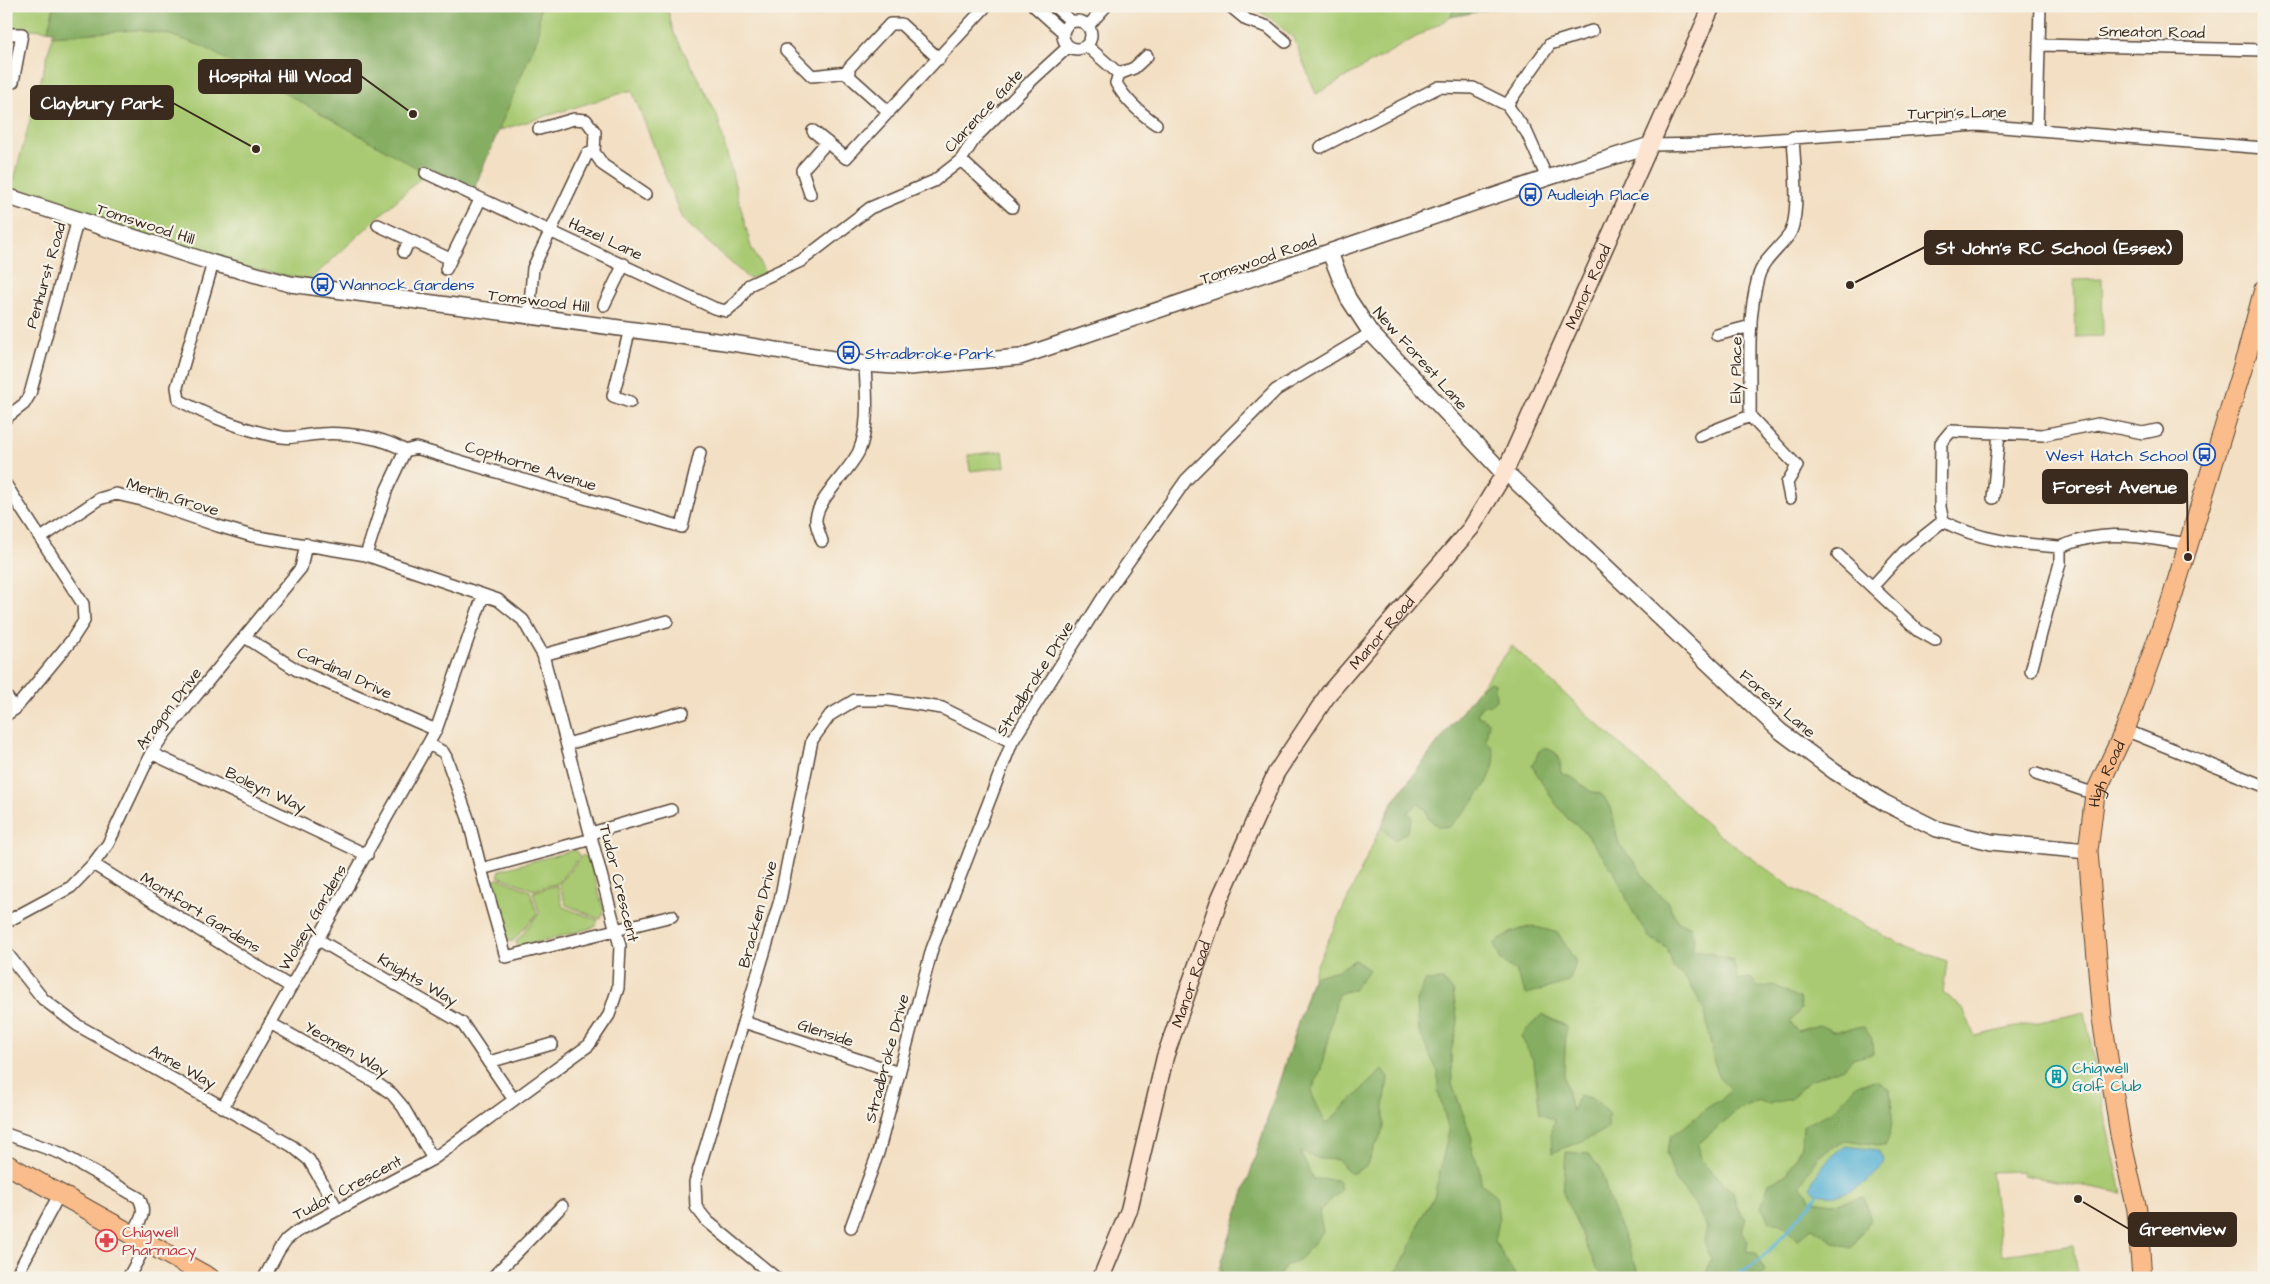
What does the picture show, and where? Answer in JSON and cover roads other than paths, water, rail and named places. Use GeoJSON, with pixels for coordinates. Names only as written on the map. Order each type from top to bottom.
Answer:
{"type":"FeatureCollection","features":[{"type":"Feature","properties":{"kind":"main road","name":"Manor Road"},"geometry":{"type":"LineString","coordinates":[[1101,1278],[1130,1210],[1165,1057],[1178,1019],[1220,898],[1276,773],[1329,693],[1471,528],[1504,474],[1712,6]]}},
{"type":"Feature","properties":{"kind":"main road","name":"High Road"},"geometry":{"type":"LineString","coordinates":[[2142,1278],[2137,1210],[2120,1134],[2102,1018],[2088,851],[2095,794],[2124,730],[2170,604],[2190,544],[2264,289]]}},
{"type":"Feature","properties":{"kind":"main road"},"geometry":{"type":"LineString","coordinates":[[6,1164],[210,1278]]}},
{"type":"Feature","properties":{"kind":"street"},"geometry":{"type":"LineString","coordinates":[[814,131],[846,158],[986,6]]}},
{"type":"Feature","properties":{"kind":"street"},"geometry":{"type":"LineString","coordinates":[[1034,6],[1063,32]]}},
{"type":"Feature","properties":{"kind":"street"},"geometry":{"type":"LineString","coordinates":[[1054,6],[1072,22]]}},
{"type":"Feature","properties":{"kind":"street"},"geometry":{"type":"LineString","coordinates":[[1088,26],[1106,6]]}},
{"type":"Feature","properties":{"kind":"street"},"geometry":{"type":"LineString","coordinates":[[1230,6],[1247,20],[1268,27],[1286,42]]}},
{"type":"Feature","properties":{"kind":"street"},"geometry":{"type":"LineString","coordinates":[[2037,128],[2040,6]]}},
{"type":"Feature","properties":{"kind":"street"},"geometry":{"type":"LineString","coordinates":[[1072,22],[1082,22],[1088,26],[1092,36],[1087,46],[1076,50],[1068,47],[1064,41],[1063,32],[1065,27],[1072,22]]}},
{"type":"Feature","properties":{"kind":"street"},"geometry":{"type":"LineString","coordinates":[[889,112],[849,76],[848,72],[849,68],[890,24],[900,24],[939,59]]}},
{"type":"Feature","properties":{"kind":"street"},"geometry":{"type":"LineString","coordinates":[[1507,105],[1550,44],[1592,31]]}},
{"type":"Feature","properties":{"kind":"street"},"geometry":{"type":"LineString","coordinates":[[6,34],[22,34],[12,82]]}},
{"type":"Feature","properties":{"kind":"street","name":"Smeaton Road"},"geometry":{"type":"LineString","coordinates":[[2039,45],[2264,50]]}},
{"type":"Feature","properties":{"kind":"street"},"geometry":{"type":"LineString","coordinates":[[1087,46],[1119,74]]}},
{"type":"Feature","properties":{"kind":"street","name":"Clarence Gate"},"geometry":{"type":"LineString","coordinates":[[762,278],[800,261],[870,208],[934,180],[961,160],[975,138],[1033,79],[1068,47]]}},
{"type":"Feature","properties":{"kind":"street"},"geometry":{"type":"LineString","coordinates":[[786,50],[812,76],[848,72]]}},
{"type":"Feature","properties":{"kind":"street"},"geometry":{"type":"LineString","coordinates":[[1147,56],[1134,68],[1119,74],[1116,83],[1123,95],[1139,112],[1156,124]]}},
{"type":"Feature","properties":{"kind":"street"},"geometry":{"type":"LineString","coordinates":[[1321,147],[1439,87],[1473,88],[1507,105],[1527,133],[1547,178]]}},
{"type":"Feature","properties":{"kind":"street"},"geometry":{"type":"LineString","coordinates":[[529,316],[534,268],[590,153],[595,132],[586,120],[574,119],[539,129]]}},
{"type":"Feature","properties":{"kind":"street","name":"Turpin's Lane"},"geometry":{"type":"LineString","coordinates":[[1650,145],[1708,144],[1977,125],[2037,128],[2264,148]]}},
{"type":"Feature","properties":{"kind":"street","name":"Ely Place"},"geometry":{"type":"LineString","coordinates":[[1790,498],[1787,483],[1797,466],[1750,416],[1751,326],[1758,277],[1771,254],[1790,234],[1796,217],[1793,137]]}},
{"type":"Feature","properties":{"kind":"street"},"geometry":{"type":"LineString","coordinates":[[810,194],[802,170],[827,142]]}},
{"type":"Feature","properties":{"kind":"street","name":"Tomswood Road"},"geometry":{"type":"LineString","coordinates":[[867,364],[909,367],[1020,357],[1547,178],[1650,145]]}},
{"type":"Feature","properties":{"kind":"street"},"geometry":{"type":"LineString","coordinates":[[590,153],[614,174],[646,194]]}},
{"type":"Feature","properties":{"kind":"street"},"geometry":{"type":"LineString","coordinates":[[961,160],[1012,207]]}},
{"type":"Feature","properties":{"kind":"street","name":"Hazel Lane"},"geometry":{"type":"LineString","coordinates":[[426,173],[480,200],[552,230],[714,308],[726,311],[738,301],[749,286],[762,278]]}},
{"type":"Feature","properties":{"kind":"street","name":"Tomswood Hill"},"geometry":{"type":"LineString","coordinates":[[6,196],[213,263],[290,284],[630,329],[867,364]]}},
{"type":"Feature","properties":{"kind":"street"},"geometry":{"type":"LineString","coordinates":[[378,225],[409,240],[448,264],[480,200]]}},
{"type":"Feature","properties":{"kind":"street","name":"Penhurst Road"},"geometry":{"type":"LineString","coordinates":[[6,418],[24,404],[30,394],[78,219]]}},
{"type":"Feature","properties":{"kind":"street"},"geometry":{"type":"LineString","coordinates":[[404,252],[409,240]]}},
{"type":"Feature","properties":{"kind":"street","name":"New Forest Lane"},"geometry":{"type":"LineString","coordinates":[[1330,253],[1348,298],[1371,333],[1504,474]]}},
{"type":"Feature","properties":{"kind":"street"},"geometry":{"type":"LineString","coordinates":[[213,263],[177,387],[179,400],[255,431],[284,438],[345,433],[374,439],[405,451],[387,489],[366,555]]}},
{"type":"Feature","properties":{"kind":"street"},"geometry":{"type":"LineString","coordinates":[[604,305],[624,264]]}},
{"type":"Feature","properties":{"kind":"street","name":"Ely Place"},"geometry":{"type":"LineString","coordinates":[[1717,335],[1751,326]]}},
{"type":"Feature","properties":{"kind":"street"},"geometry":{"type":"LineString","coordinates":[[630,329],[613,396],[630,402]]}},
{"type":"Feature","properties":{"kind":"street","name":"Stradbroke Drive"},"geometry":{"type":"LineString","coordinates":[[851,1226],[878,1153],[932,949],[1012,742],[1104,596],[1186,480],[1276,390],[1371,333]]}},
{"type":"Feature","properties":{"kind":"street"},"geometry":{"type":"LineString","coordinates":[[822,541],[816,522],[818,512],[822,502],[845,475],[859,451],[864,433],[867,364]]}},
{"type":"Feature","properties":{"kind":"street","name":"Ely Place"},"geometry":{"type":"LineString","coordinates":[[1700,436],[1750,416]]}},
{"type":"Feature","properties":{"kind":"street"},"geometry":{"type":"LineString","coordinates":[[1943,521],[1940,507],[1941,444],[1952,431],[2042,435],[2098,424],[2143,433],[2157,430]]}},
{"type":"Feature","properties":{"kind":"street"},"geometry":{"type":"LineString","coordinates":[[1993,498],[1999,433]]}},
{"type":"Feature","properties":{"kind":"street","name":"Copthorne Avenue"},"geometry":{"type":"LineString","coordinates":[[405,451],[416,448],[682,527],[700,453]]}},
{"type":"Feature","properties":{"kind":"street","name":"Forest Lane"},"geometry":{"type":"LineString","coordinates":[[1504,474],[1512,478],[1780,731],[1835,772],[1885,803],[1937,829],[1991,842],[2088,851]]}},
{"type":"Feature","properties":{"kind":"street"},"geometry":{"type":"LineString","coordinates":[[6,485],[83,604],[84,621],[71,641],[11,712]]}},
{"type":"Feature","properties":{"kind":"street","name":"Merlin Grove"},"geometry":{"type":"LineString","coordinates":[[41,538],[99,499],[116,494],[142,500],[252,536],[306,544]]}},
{"type":"Feature","properties":{"kind":"street"},"geometry":{"type":"LineString","coordinates":[[1943,521],[1953,526],[2008,543],[2060,547],[2077,540],[2100,535],[2118,535],[2190,544]]}},
{"type":"Feature","properties":{"kind":"street"},"geometry":{"type":"LineString","coordinates":[[1872,587],[1904,552],[1943,521]]}},
{"type":"Feature","properties":{"kind":"street","name":"Tudor Crescent"},"geometry":{"type":"LineString","coordinates":[[264,1278],[286,1240],[296,1232],[433,1159],[589,1045],[609,1015],[618,988],[620,946],[616,928],[543,655],[523,620],[498,600],[366,555],[306,544]]}},
{"type":"Feature","properties":{"kind":"street","name":"Aragon Drive"},"geometry":{"type":"LineString","coordinates":[[7,921],[71,887],[93,864],[108,844],[151,753],[166,732],[301,568],[306,544]]}},
{"type":"Feature","properties":{"kind":"street"},"geometry":{"type":"LineString","coordinates":[[2031,671],[2060,563],[2060,547]]}},
{"type":"Feature","properties":{"kind":"street"},"geometry":{"type":"LineString","coordinates":[[1838,556],[1918,631],[1935,640]]}},
{"type":"Feature","properties":{"kind":"street","name":"Wolsey Gardens"},"geometry":{"type":"LineString","coordinates":[[223,1106],[429,744],[436,730],[483,596]]}},
{"type":"Feature","properties":{"kind":"street"},"geometry":{"type":"LineString","coordinates":[[543,655],[667,621]]}},
{"type":"Feature","properties":{"kind":"street","name":"Cardinal Drive"},"geometry":{"type":"LineString","coordinates":[[245,637],[297,670],[436,730]]}},
{"type":"Feature","properties":{"kind":"street"},"geometry":{"type":"LineString","coordinates":[[6,696],[11,712]]}},
{"type":"Feature","properties":{"kind":"street","name":"Bracken Drive"},"geometry":{"type":"LineString","coordinates":[[776,1278],[707,1221],[696,1207],[695,1182],[780,900],[812,740],[830,715],[855,700],[889,700],[942,708],[1012,742]]}},
{"type":"Feature","properties":{"kind":"street"},"geometry":{"type":"LineString","coordinates":[[567,744],[683,712]]}},
{"type":"Feature","properties":{"kind":"street"},"geometry":{"type":"LineString","coordinates":[[2124,730],[2264,786]]}},
{"type":"Feature","properties":{"kind":"street"},"geometry":{"type":"LineString","coordinates":[[429,744],[443,752],[446,757],[468,818],[506,957],[616,928],[672,916]]}},
{"type":"Feature","properties":{"kind":"street","name":"Boleyn Way"},"geometry":{"type":"LineString","coordinates":[[151,753],[367,855]]}},
{"type":"Feature","properties":{"kind":"street"},"geometry":{"type":"LineString","coordinates":[[2036,774],[2095,794]]}},
{"type":"Feature","properties":{"kind":"street"},"geometry":{"type":"LineString","coordinates":[[481,869],[671,810]]}},
{"type":"Feature","properties":{"kind":"street","name":"Montfort Gardens"},"geometry":{"type":"LineString","coordinates":[[93,864],[291,988]]}},
{"type":"Feature","properties":{"kind":"street","name":"Knights Way"},"geometry":{"type":"LineString","coordinates":[[318,940],[462,1023],[514,1100]]}},
{"type":"Feature","properties":{"kind":"street","name":"Anne Way"},"geometry":{"type":"LineString","coordinates":[[6,952],[43,999],[78,1025],[292,1146],[309,1160],[338,1210]]}},
{"type":"Feature","properties":{"kind":"street","name":"Glenside"},"geometry":{"type":"LineString","coordinates":[[744,1022],[899,1072]]}},
{"type":"Feature","properties":{"kind":"street","name":"Yeomen Way"},"geometry":{"type":"LineString","coordinates":[[270,1023],[375,1082],[392,1094],[403,1107],[433,1159]]}},
{"type":"Feature","properties":{"kind":"street"},"geometry":{"type":"LineString","coordinates":[[489,1062],[552,1044]]}},
{"type":"Feature","properties":{"kind":"street"},"geometry":{"type":"LineString","coordinates":[[6,1134],[60,1153],[138,1198],[144,1208],[139,1239],[128,1278]]}},
{"type":"Feature","properties":{"kind":"street"},"geometry":{"type":"LineString","coordinates":[[15,1278],[60,1193]]}},
{"type":"Feature","properties":{"kind":"street"},"geometry":{"type":"LineString","coordinates":[[492,1278],[562,1206]]}},
{"type":"Feature","properties":{"kind":"water"},"geometry":{"type":"Polygon","coordinates":[[[1845,1146],[1878,1150],[1884,1160],[1873,1177],[1851,1190],[1828,1196],[1818,1193],[1810,1187],[1813,1181],[1829,1159],[1845,1146]]]}},
{"type":"Feature","properties":{"kind":"waterway"},"geometry":{"type":"LineString","coordinates":[[1731,1278],[1753,1266],[1775,1245],[1819,1194]]}},
{"type":"Feature","properties":{"kind":"place","name":"Hospital Hill Wood"},"geometry":{"type":"Point","coordinates":[413,114]}},
{"type":"Feature","properties":{"kind":"place","name":"Claybury Park"},"geometry":{"type":"Point","coordinates":[256,149]}},
{"type":"Feature","properties":{"kind":"place","name":"Audleigh Place"},"geometry":{"type":"Point","coordinates":[1531,194]}},
{"type":"Feature","properties":{"kind":"place","name":"Wannock Gardens"},"geometry":{"type":"Point","coordinates":[323,284]}},
{"type":"Feature","properties":{"kind":"place","name":"St John's RC School (Essex)"},"geometry":{"type":"Point","coordinates":[1850,285]}},
{"type":"Feature","properties":{"kind":"place","name":"Stradbroke Park"},"geometry":{"type":"Point","coordinates":[849,353]}},
{"type":"Feature","properties":{"kind":"place","name":"West Hatch School"},"geometry":{"type":"Point","coordinates":[2204,455]}},
{"type":"Feature","properties":{"kind":"place","name":"Forest Avenue"},"geometry":{"type":"Point","coordinates":[2188,557]}},
{"type":"Feature","properties":{"kind":"place","name":"Chigwell Golf Club"},"geometry":{"type":"Point","coordinates":[2056,1076]}},
{"type":"Feature","properties":{"kind":"place","name":"Greenview"},"geometry":{"type":"Point","coordinates":[2078,1199]}},
{"type":"Feature","properties":{"kind":"place","name":"Chigwell Pharmacy"},"geometry":{"type":"Point","coordinates":[106,1240]}}]}
